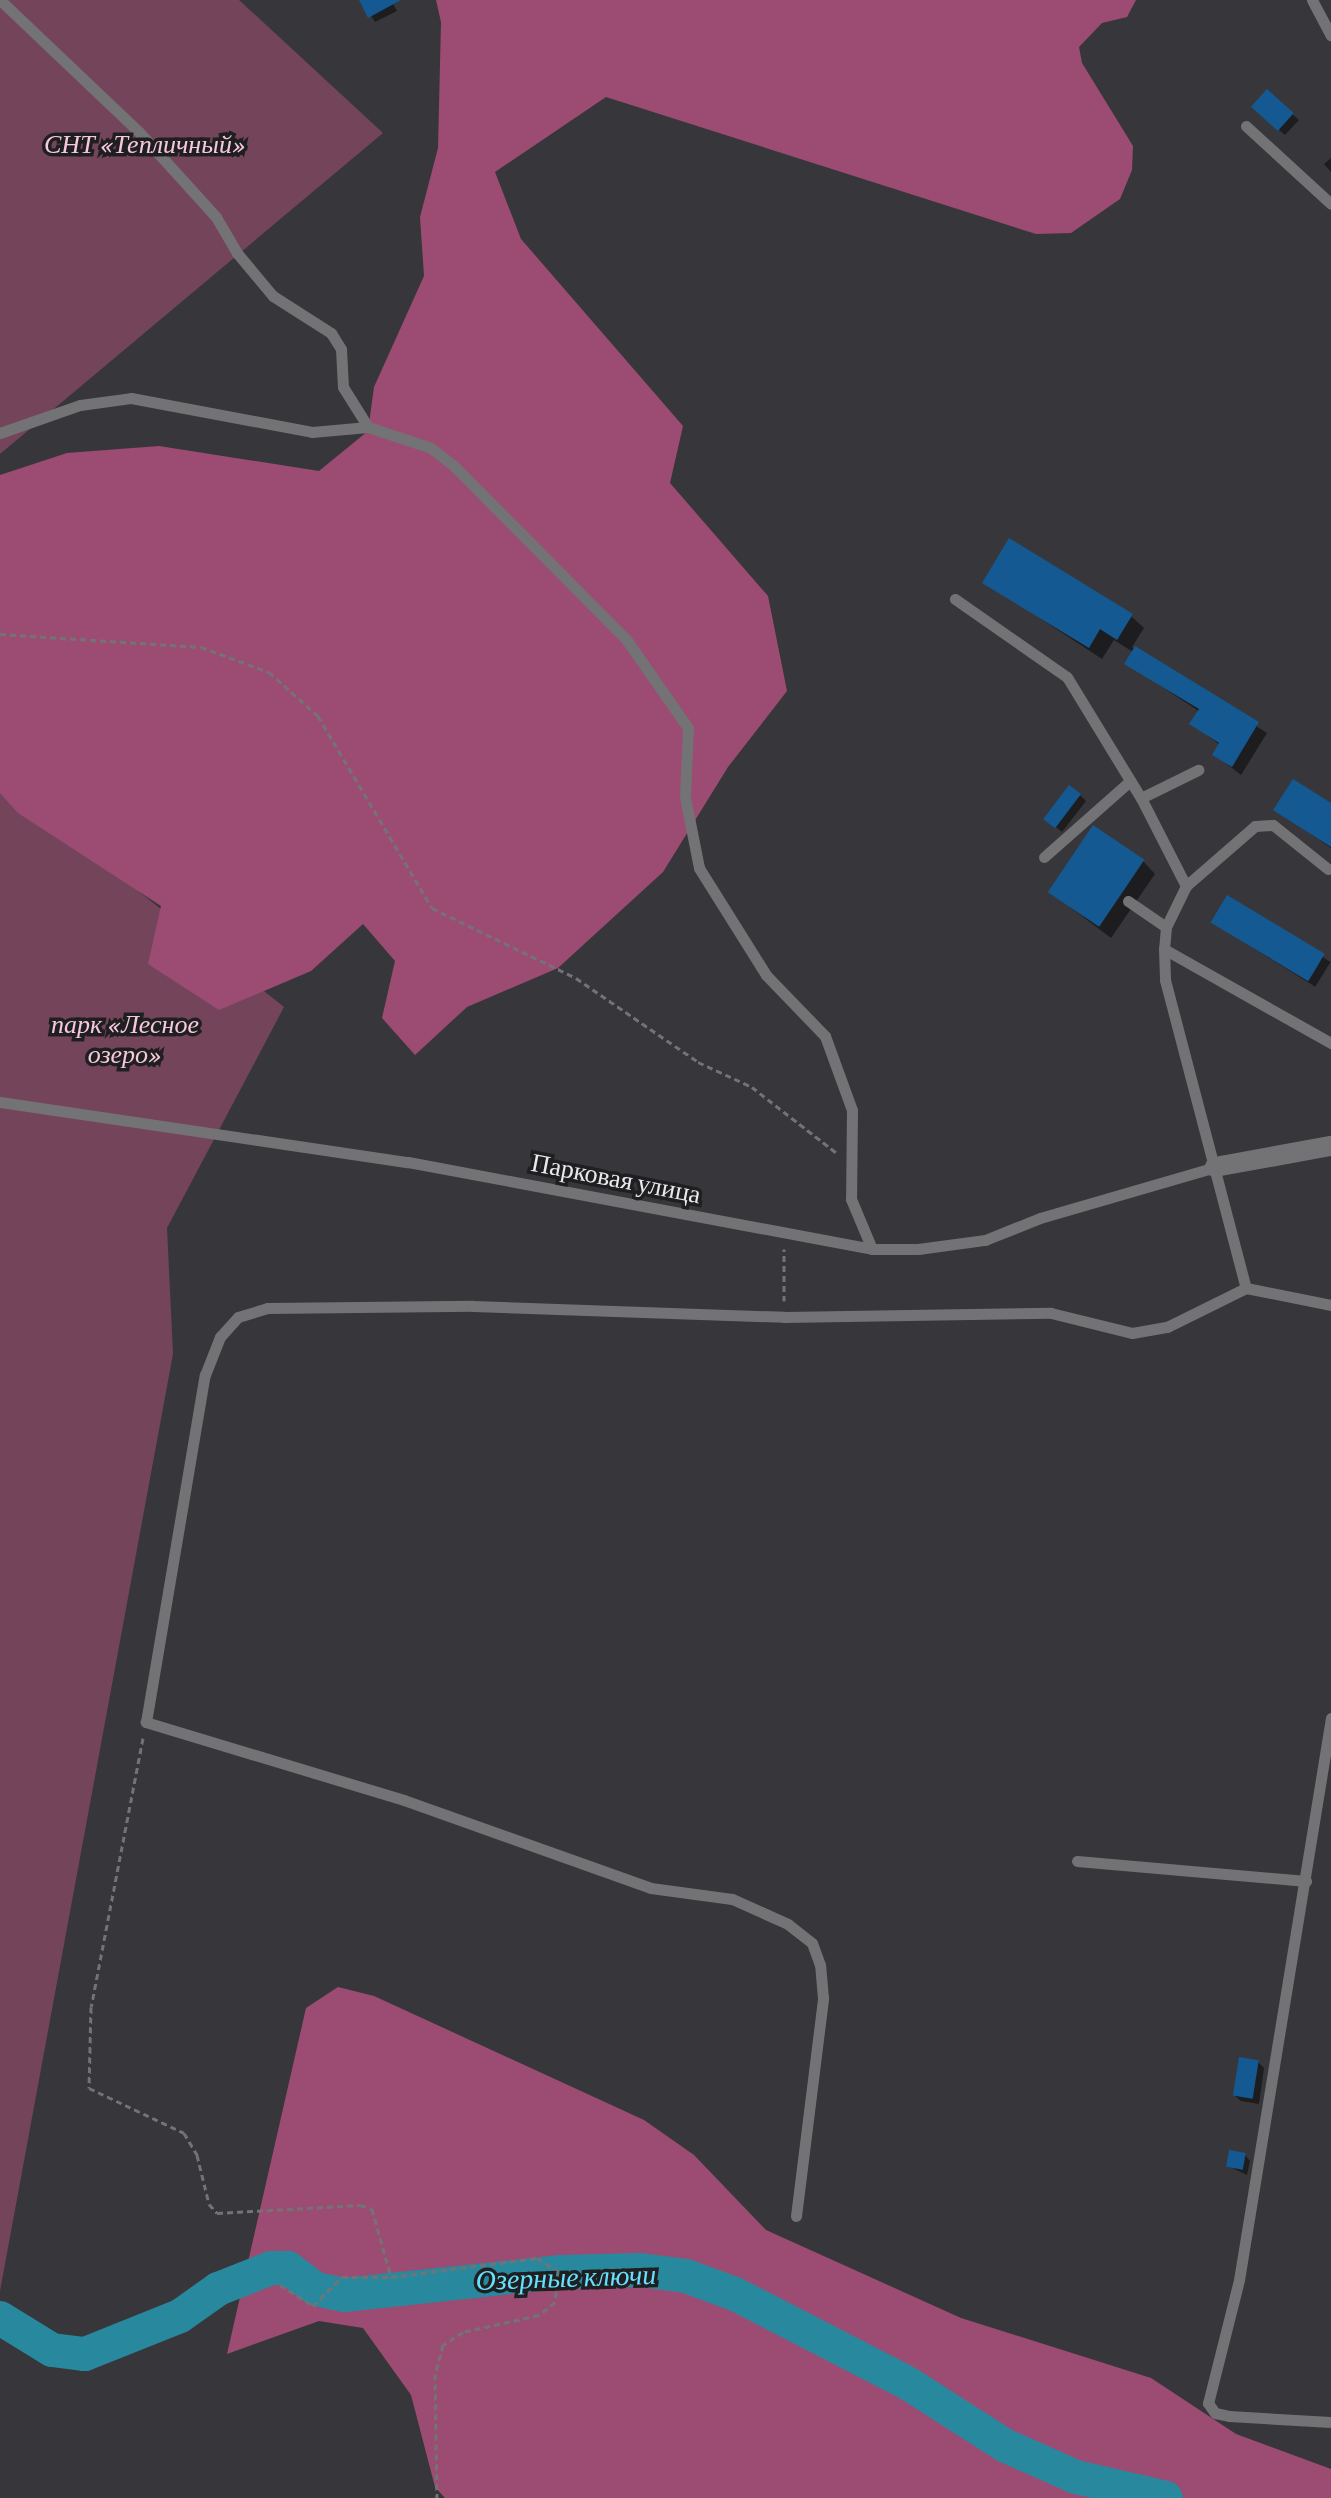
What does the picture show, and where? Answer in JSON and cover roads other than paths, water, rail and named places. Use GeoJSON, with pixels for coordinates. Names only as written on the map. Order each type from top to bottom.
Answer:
{"type":"FeatureCollection","features":[{"type":"Feature","properties":{"kind":"street"},"geometry":{"type":"LineString","coordinates":[[1215,1167],[1331,1146]]}},
{"type":"Feature","properties":{"kind":"lane"},"geometry":{"type":"LineString","coordinates":[[0,0],[139,132],[216,217],[237,253],[273,296],[331,333],[341,349],[343,387],[368,427]]}},
{"type":"Feature","properties":{"kind":"lane"},"geometry":{"type":"LineString","coordinates":[[1312,0],[1331,35]]}},
{"type":"Feature","properties":{"kind":"lane"},"geometry":{"type":"LineString","coordinates":[[1246,126],[1331,204]]}},
{"type":"Feature","properties":{"kind":"lane"},"geometry":{"type":"LineString","coordinates":[[0,433],[80,405],[131,398],[312,432],[368,427],[431,448],[453,465],[626,639],[671,699],[688,728],[685,797],[699,868],[766,975],[825,1036],[852,1110],[851,1199],[872,1249]]}},
{"type":"Feature","properties":{"kind":"lane"},"geometry":{"type":"LineString","coordinates":[[955,599],[1067,677],[1141,798],[1186,886]]}},
{"type":"Feature","properties":{"kind":"lane"},"geometry":{"type":"LineString","coordinates":[[1141,798],[1198,770]]}},
{"type":"Feature","properties":{"kind":"lane"},"geometry":{"type":"LineString","coordinates":[[1044,857],[1130,781]]}},
{"type":"Feature","properties":{"kind":"lane"},"geometry":{"type":"LineString","coordinates":[[1246,1288],[1232,1251],[1215,1167],[1165,980],[1166,927],[1186,886],[1264,823],[1328,869]]}},
{"type":"Feature","properties":{"kind":"lane"},"geometry":{"type":"LineString","coordinates":[[1128,901],[1166,927]]}},
{"type":"Feature","properties":{"kind":"lane"},"geometry":{"type":"LineString","coordinates":[[1164,949],[1331,1043]]}},
{"type":"Feature","properties":{"kind":"lane","name":"Парковая улица"},"geometry":{"type":"LineString","coordinates":[[0,1102],[408,1162],[872,1249],[918,1249],[985,1240],[1040,1218],[1215,1167]]}},
{"type":"Feature","properties":{"kind":"lane"},"geometry":{"type":"LineString","coordinates":[[796,2216],[823,1998],[820,1965],[812,1943],[788,1924],[732,1899],[651,1888],[404,1800],[146,1722],[205,1375],[220,1337],[238,1317],[267,1308],[473,1306],[784,1317],[1051,1313],[1132,1333],[1167,1327],[1246,1288],[1331,1305]]}},
{"type":"Feature","properties":{"kind":"lane"},"geometry":{"type":"LineString","coordinates":[[1331,1718],[1239,2280],[1208,2403],[1215,2413],[1229,2416],[1331,2422]]}},
{"type":"Feature","properties":{"kind":"lane"},"geometry":{"type":"LineString","coordinates":[[1077,1861],[1306,1881]]}},
{"type":"Feature","properties":{"kind":"waterway","name":"Озерные ключи"},"geometry":{"type":"LineString","coordinates":[[0,2318],[52,2350],[85,2354],[180,2316],[218,2289],[271,2268],[288,2268],[316,2289],[344,2295],[559,2272],[640,2270],[686,2276],[735,2294],[909,2384],[1006,2446],[1076,2477],[1166,2498]]}},
{"type":"Feature","properties":{"kind":"park label","name":"СНТ «Тепличный»"},"geometry":{"type":"Point","coordinates":[145,145]}},
{"type":"Feature","properties":{"kind":"park label","name":"парк «Лесное озеро»"},"geometry":{"type":"Point","coordinates":[125,1040]}}]}
